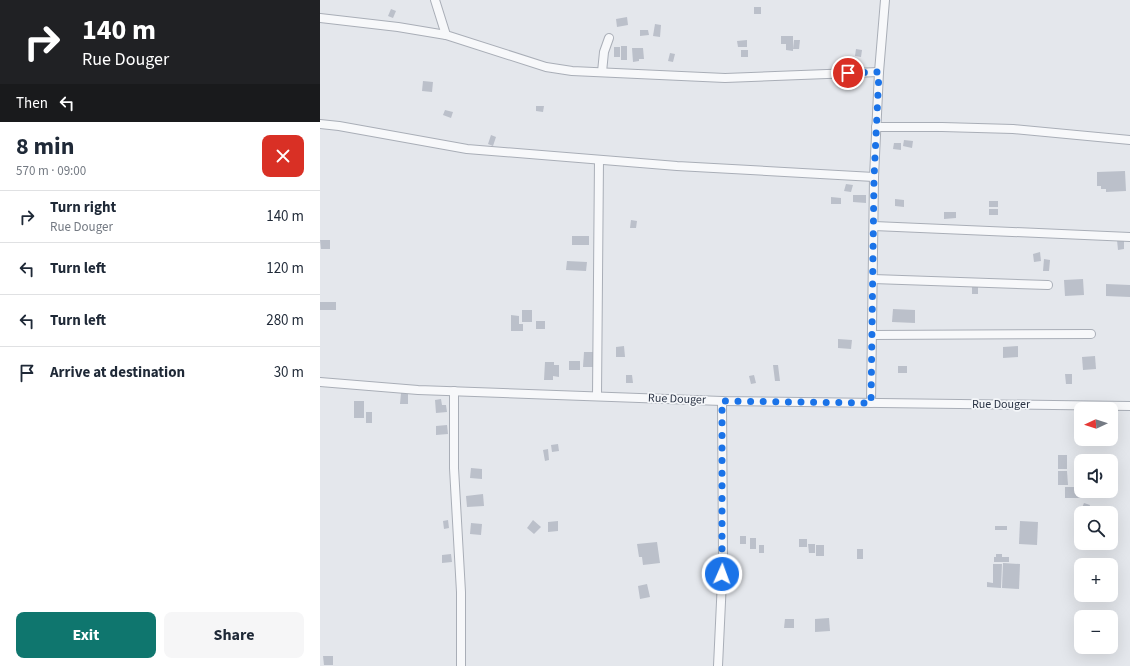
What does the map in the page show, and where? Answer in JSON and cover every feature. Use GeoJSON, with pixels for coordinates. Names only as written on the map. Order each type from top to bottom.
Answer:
{"type":"FeatureCollection","features":[{"type":"Feature","properties":{"kind":"street"},"geometry":{"type":"LineString","coordinates":[[435,0],[446,36]]}},
{"type":"Feature","properties":{"kind":"street"},"geometry":{"type":"LineString","coordinates":[[871,403],[874,178],[879,72],[885,0]]}},
{"type":"Feature","properties":{"kind":"street"},"geometry":{"type":"LineString","coordinates":[[320,18],[398,27],[446,36],[546,67],[572,71],[725,78],[879,72]]}},
{"type":"Feature","properties":{"kind":"street"},"geometry":{"type":"LineString","coordinates":[[602,72],[604,52],[609,38]]}},
{"type":"Feature","properties":{"kind":"street"},"geometry":{"type":"LineString","coordinates":[[320,124],[468,149],[599,160],[874,178]]}},
{"type":"Feature","properties":{"kind":"street"},"geometry":{"type":"LineString","coordinates":[[876,127],[1013,129],[1130,140]]}},
{"type":"Feature","properties":{"kind":"street"},"geometry":{"type":"LineString","coordinates":[[597,396],[599,160]]}},
{"type":"Feature","properties":{"kind":"street"},"geometry":{"type":"LineString","coordinates":[[874,226],[1130,237]]}},
{"type":"Feature","properties":{"kind":"street"},"geometry":{"type":"LineString","coordinates":[[873,279],[1048,284]]}},
{"type":"Feature","properties":{"kind":"street"},"geometry":{"type":"LineString","coordinates":[[872,335],[1092,334]]}},
{"type":"Feature","properties":{"kind":"street","name":"Rue Douger"},"geometry":{"type":"LineString","coordinates":[[320,382],[418,390],[722,401],[1130,406]]}},
{"type":"Feature","properties":{"kind":"street"},"geometry":{"type":"LineString","coordinates":[[454,391],[454,468],[461,592],[461,666]]}},
{"type":"Feature","properties":{"kind":"street"},"geometry":{"type":"LineString","coordinates":[[718,666],[723,559],[722,401]]}},
{"type":"Feature","properties":{"kind":"building"},"geometry":{"type":"Polygon","coordinates":[[[754,7],[761,7],[761,14],[754,14],[754,7]]]}},
{"type":"Feature","properties":{"kind":"building"},"geometry":{"type":"Polygon","coordinates":[[[391,9],[396,11],[393,18],[388,16],[391,9]]]}},
{"type":"Feature","properties":{"kind":"building"},"geometry":{"type":"Polygon","coordinates":[[[627,17],[628,25],[617,27],[616,19],[627,17]]]}},
{"type":"Feature","properties":{"kind":"building"},"geometry":{"type":"Polygon","coordinates":[[[655,24],[661,25],[660,37],[653,36],[655,24]]]}},
{"type":"Feature","properties":{"kind":"building"},"geometry":{"type":"Polygon","coordinates":[[[640,30],[648,30],[649,35],[640,36],[640,30]]]}},
{"type":"Feature","properties":{"kind":"building"},"geometry":{"type":"Polygon","coordinates":[[[781,36],[793,36],[793,51],[786,50],[786,44],[781,44],[781,36]]]}},
{"type":"Feature","properties":{"kind":"building"},"geometry":{"type":"Polygon","coordinates":[[[747,40],[747,47],[738,47],[737,41],[747,40]]]}},
{"type":"Feature","properties":{"kind":"building"},"geometry":{"type":"Polygon","coordinates":[[[794,40],[800,40],[799,49],[793,49],[794,40]]]}},
{"type":"Feature","properties":{"kind":"building"},"geometry":{"type":"Polygon","coordinates":[[[621,46],[627,46],[627,60],[621,60],[621,46]]]}},
{"type":"Feature","properties":{"kind":"building"},"geometry":{"type":"Polygon","coordinates":[[[614,47],[620,47],[620,57],[614,57],[614,47]]]}},
{"type":"Feature","properties":{"kind":"building"},"geometry":{"type":"Polygon","coordinates":[[[632,48],[643,48],[644,59],[639,59],[639,61],[633,62],[632,48]]]}},
{"type":"Feature","properties":{"kind":"building"},"geometry":{"type":"Polygon","coordinates":[[[856,49],[862,50],[861,57],[855,56],[856,49]]]}},
{"type":"Feature","properties":{"kind":"building"},"geometry":{"type":"Polygon","coordinates":[[[741,50],[748,50],[748,57],[741,57],[741,50]]]}},
{"type":"Feature","properties":{"kind":"building"},"geometry":{"type":"Polygon","coordinates":[[[670,53],[675,54],[673,62],[668,61],[670,53]]]}},
{"type":"Feature","properties":{"kind":"building"},"geometry":{"type":"Polygon","coordinates":[[[423,81],[433,82],[432,92],[422,91],[423,81]]]}},
{"type":"Feature","properties":{"kind":"building"},"geometry":{"type":"Polygon","coordinates":[[[536,106],[544,106],[543,112],[536,111],[536,106]]]}},
{"type":"Feature","properties":{"kind":"building"},"geometry":{"type":"Polygon","coordinates":[[[445,110],[453,112],[451,118],[443,115],[445,110]]]}},
{"type":"Feature","properties":{"kind":"building"},"geometry":{"type":"Polygon","coordinates":[[[491,135],[496,137],[493,146],[488,144],[491,135]]]}},
{"type":"Feature","properties":{"kind":"building"},"geometry":{"type":"Polygon","coordinates":[[[904,140],[913,141],[912,148],[903,146],[904,140]]]}},
{"type":"Feature","properties":{"kind":"building"},"geometry":{"type":"Polygon","coordinates":[[[894,143],[901,143],[901,150],[893,149],[894,143]]]}},
{"type":"Feature","properties":{"kind":"building"},"geometry":{"type":"Polygon","coordinates":[[[1125,171],[1126,191],[1106,192],[1106,189],[1101,189],[1101,186],[1097,186],[1097,172],[1125,171]]]}},
{"type":"Feature","properties":{"kind":"building"},"geometry":{"type":"Polygon","coordinates":[[[846,184],[853,185],[851,192],[844,191],[846,184]]]}},
{"type":"Feature","properties":{"kind":"building"},"geometry":{"type":"Polygon","coordinates":[[[853,195],[866,195],[866,203],[853,202],[853,195]]]}},
{"type":"Feature","properties":{"kind":"building"},"geometry":{"type":"Polygon","coordinates":[[[831,197],[841,198],[841,204],[831,204],[831,197]]]}},
{"type":"Feature","properties":{"kind":"building"},"geometry":{"type":"Polygon","coordinates":[[[895,199],[904,200],[904,207],[895,206],[895,199]]]}},
{"type":"Feature","properties":{"kind":"building"},"geometry":{"type":"Polygon","coordinates":[[[989,201],[998,201],[998,207],[989,207],[989,201]]]}},
{"type":"Feature","properties":{"kind":"building"},"geometry":{"type":"Polygon","coordinates":[[[989,209],[998,209],[998,215],[989,215],[989,209]]]}},
{"type":"Feature","properties":{"kind":"building"},"geometry":{"type":"Polygon","coordinates":[[[944,212],[956,212],[956,218],[944,219],[944,212]]]}},
{"type":"Feature","properties":{"kind":"building"},"geometry":{"type":"Polygon","coordinates":[[[631,220],[637,221],[636,228],[630,228],[631,220]]]}},
{"type":"Feature","properties":{"kind":"building"},"geometry":{"type":"Polygon","coordinates":[[[572,236],[589,236],[589,245],[572,245],[572,236]]]}},
{"type":"Feature","properties":{"kind":"building"},"geometry":{"type":"Polygon","coordinates":[[[1124,239],[1124,249],[1118,250],[1117,240],[1124,239]]]}},
{"type":"Feature","properties":{"kind":"building"},"geometry":{"type":"Polygon","coordinates":[[[320,240],[330,240],[330,249],[321,249],[320,240]]]}},
{"type":"Feature","properties":{"kind":"building"},"geometry":{"type":"Polygon","coordinates":[[[1040,252],[1041,261],[1034,262],[1033,254],[1040,252]]]}},
{"type":"Feature","properties":{"kind":"building"},"geometry":{"type":"Polygon","coordinates":[[[1044,259],[1050,260],[1049,271],[1043,271],[1044,259]]]}},
{"type":"Feature","properties":{"kind":"building"},"geometry":{"type":"Polygon","coordinates":[[[567,261],[587,262],[586,271],[566,270],[567,261]]]}},
{"type":"Feature","properties":{"kind":"building"},"geometry":{"type":"Polygon","coordinates":[[[1083,279],[1084,295],[1065,296],[1064,280],[1083,279]]]}},
{"type":"Feature","properties":{"kind":"building"},"geometry":{"type":"Polygon","coordinates":[[[972,281],[978,281],[978,294],[972,294],[972,281]]]}},
{"type":"Feature","properties":{"kind":"building"},"geometry":{"type":"Polygon","coordinates":[[[1106,284],[1130,285],[1130,297],[1106,296],[1106,284]]]}},
{"type":"Feature","properties":{"kind":"building"},"geometry":{"type":"Polygon","coordinates":[[[320,302],[336,302],[336,310],[320,310],[320,302]]]}},
{"type":"Feature","properties":{"kind":"building"},"geometry":{"type":"Polygon","coordinates":[[[893,309],[915,310],[915,323],[892,322],[893,309]]]}},
{"type":"Feature","properties":{"kind":"building"},"geometry":{"type":"Polygon","coordinates":[[[522,310],[532,310],[532,322],[522,322],[522,310]]]}},
{"type":"Feature","properties":{"kind":"building"},"geometry":{"type":"Polygon","coordinates":[[[511,315],[519,316],[519,324],[523,324],[523,331],[511,331],[511,315]]]}},
{"type":"Feature","properties":{"kind":"building"},"geometry":{"type":"Polygon","coordinates":[[[536,321],[545,321],[545,329],[536,329],[536,321]]]}},
{"type":"Feature","properties":{"kind":"building"},"geometry":{"type":"Polygon","coordinates":[[[838,339],[852,340],[851,349],[838,348],[838,339]]]}},
{"type":"Feature","properties":{"kind":"building"},"geometry":{"type":"Polygon","coordinates":[[[624,346],[625,357],[616,357],[616,347],[624,346]]]}},
{"type":"Feature","properties":{"kind":"building"},"geometry":{"type":"Polygon","coordinates":[[[1018,346],[1018,357],[1003,358],[1003,347],[1018,346]]]}},
{"type":"Feature","properties":{"kind":"building"},"geometry":{"type":"Polygon","coordinates":[[[584,352],[594,352],[594,367],[583,367],[584,352]]]}},
{"type":"Feature","properties":{"kind":"building"},"geometry":{"type":"Polygon","coordinates":[[[1095,356],[1096,369],[1083,370],[1082,357],[1095,356]]]}},
{"type":"Feature","properties":{"kind":"building"},"geometry":{"type":"Polygon","coordinates":[[[569,361],[580,361],[580,370],[569,370],[569,361]]]}},
{"type":"Feature","properties":{"kind":"building"},"geometry":{"type":"Polygon","coordinates":[[[545,362],[554,362],[554,365],[559,365],[559,377],[553,376],[553,380],[544,380],[545,362]]]}},
{"type":"Feature","properties":{"kind":"building"},"geometry":{"type":"Polygon","coordinates":[[[773,365],[778,365],[780,381],[775,381],[773,365]]]}},
{"type":"Feature","properties":{"kind":"building"},"geometry":{"type":"Polygon","coordinates":[[[898,366],[907,366],[907,373],[898,373],[898,366]]]}},
{"type":"Feature","properties":{"kind":"building"},"geometry":{"type":"Polygon","coordinates":[[[1065,374],[1072,374],[1072,384],[1066,384],[1065,374]]]}},
{"type":"Feature","properties":{"kind":"building"},"geometry":{"type":"Polygon","coordinates":[[[626,375],[632,375],[633,383],[626,383],[626,375]]]}},
{"type":"Feature","properties":{"kind":"building"},"geometry":{"type":"Polygon","coordinates":[[[754,375],[756,383],[751,384],[749,376],[754,375]]]}},
{"type":"Feature","properties":{"kind":"building"},"geometry":{"type":"Polygon","coordinates":[[[401,393],[408,393],[408,404],[400,404],[401,393]]]}},
{"type":"Feature","properties":{"kind":"building"},"geometry":{"type":"Polygon","coordinates":[[[441,399],[442,405],[446,405],[447,412],[436,413],[435,400],[441,399]]]}},
{"type":"Feature","properties":{"kind":"building"},"geometry":{"type":"Polygon","coordinates":[[[354,401],[364,401],[364,418],[354,418],[354,401]]]}},
{"type":"Feature","properties":{"kind":"building"},"geometry":{"type":"Polygon","coordinates":[[[366,412],[372,412],[372,423],[366,423],[366,412]]]}},
{"type":"Feature","properties":{"kind":"building"},"geometry":{"type":"Polygon","coordinates":[[[447,425],[448,434],[436,435],[436,426],[447,425]]]}},
{"type":"Feature","properties":{"kind":"building"},"geometry":{"type":"Polygon","coordinates":[[[558,444],[559,451],[552,452],[551,445],[558,444]]]}},
{"type":"Feature","properties":{"kind":"building"},"geometry":{"type":"Polygon","coordinates":[[[548,449],[549,460],[545,461],[543,450],[548,449]]]}},
{"type":"Feature","properties":{"kind":"building"},"geometry":{"type":"Polygon","coordinates":[[[1058,455],[1067,455],[1067,469],[1058,469],[1058,455]]]}},
{"type":"Feature","properties":{"kind":"building"},"geometry":{"type":"Polygon","coordinates":[[[471,468],[482,469],[482,479],[470,478],[471,468]]]}},
{"type":"Feature","properties":{"kind":"building"},"geometry":{"type":"Polygon","coordinates":[[[1058,471],[1067,471],[1068,485],[1058,485],[1058,471]]]}},
{"type":"Feature","properties":{"kind":"building"},"geometry":{"type":"Polygon","coordinates":[[[1065,487],[1074,487],[1074,498],[1065,498],[1065,487]]]}},
{"type":"Feature","properties":{"kind":"building"},"geometry":{"type":"Polygon","coordinates":[[[483,494],[484,506],[467,507],[466,496],[483,494]]]}},
{"type":"Feature","properties":{"kind":"building"},"geometry":{"type":"Polygon","coordinates":[[[1084,503],[1090,505],[1090,506],[1083,506],[1084,503]]]}},
{"type":"Feature","properties":{"kind":"building"},"geometry":{"type":"Polygon","coordinates":[[[448,520],[449,528],[444,529],[443,521],[448,520]]]}},
{"type":"Feature","properties":{"kind":"building"},"geometry":{"type":"Polygon","coordinates":[[[533,520],[541,527],[534,534],[527,528],[533,520]]]}},
{"type":"Feature","properties":{"kind":"building"},"geometry":{"type":"Polygon","coordinates":[[[558,521],[558,531],[548,532],[548,522],[558,521]]]}},
{"type":"Feature","properties":{"kind":"building"},"geometry":{"type":"Polygon","coordinates":[[[1020,521],[1038,522],[1037,545],[1019,544],[1020,521]]]}},
{"type":"Feature","properties":{"kind":"building"},"geometry":{"type":"Polygon","coordinates":[[[471,523],[482,524],[481,535],[470,534],[471,523]]]}},
{"type":"Feature","properties":{"kind":"building"},"geometry":{"type":"Polygon","coordinates":[[[995,526],[1007,526],[1007,530],[995,530],[995,526]]]}},
{"type":"Feature","properties":{"kind":"building"},"geometry":{"type":"Polygon","coordinates":[[[740,536],[746,536],[746,544],[740,544],[740,536]]]}},
{"type":"Feature","properties":{"kind":"building"},"geometry":{"type":"Polygon","coordinates":[[[750,538],[756,538],[756,549],[750,549],[750,538]]]}},
{"type":"Feature","properties":{"kind":"building"},"geometry":{"type":"Polygon","coordinates":[[[799,539],[807,539],[807,547],[799,547],[799,539]]]}},
{"type":"Feature","properties":{"kind":"building"},"geometry":{"type":"Polygon","coordinates":[[[657,542],[660,563],[643,565],[642,557],[639,557],[637,544],[657,542]]]}},
{"type":"Feature","properties":{"kind":"building"},"geometry":{"type":"Polygon","coordinates":[[[808,544],[815,544],[815,553],[809,553],[808,544]]]}},
{"type":"Feature","properties":{"kind":"building"},"geometry":{"type":"Polygon","coordinates":[[[759,545],[764,545],[764,553],[759,553],[759,545]]]}},
{"type":"Feature","properties":{"kind":"building"},"geometry":{"type":"Polygon","coordinates":[[[816,545],[824,545],[824,556],[816,556],[816,545]]]}},
{"type":"Feature","properties":{"kind":"building"},"geometry":{"type":"Polygon","coordinates":[[[857,549],[863,549],[863,559],[857,559],[857,549]]]}},
{"type":"Feature","properties":{"kind":"building"},"geometry":{"type":"Polygon","coordinates":[[[451,554],[452,562],[442,563],[442,555],[451,554]]]}},
{"type":"Feature","properties":{"kind":"building"},"geometry":{"type":"Polygon","coordinates":[[[996,554],[1002,554],[1002,557],[1009,557],[1009,562],[994,562],[994,557],[996,557],[996,554]]]}},
{"type":"Feature","properties":{"kind":"building"},"geometry":{"type":"Polygon","coordinates":[[[1003,563],[1020,564],[1019,589],[1002,588],[1003,563]]]}},
{"type":"Feature","properties":{"kind":"building"},"geometry":{"type":"Polygon","coordinates":[[[993,564],[1002,564],[1001,588],[987,587],[987,582],[993,583],[993,564]]]}},
{"type":"Feature","properties":{"kind":"building"},"geometry":{"type":"Polygon","coordinates":[[[647,584],[650,597],[640,599],[638,586],[647,584]]]}},
{"type":"Feature","properties":{"kind":"building"},"geometry":{"type":"Polygon","coordinates":[[[829,618],[830,631],[815,632],[815,619],[829,618]]]}},
{"type":"Feature","properties":{"kind":"building"},"geometry":{"type":"Polygon","coordinates":[[[785,619],[794,619],[794,628],[784,628],[785,619]]]}},
{"type":"Feature","properties":{"kind":"building"},"geometry":{"type":"Polygon","coordinates":[[[323,656],[333,656],[333,665],[324,665],[323,656]]]}},
{"type":"Feature","properties":{"kind":"route"},"geometry":{"type":"LineString","coordinates":[[722,574],[722,401],[871,403],[874,178],[879,72],[848,73]]}}]}
